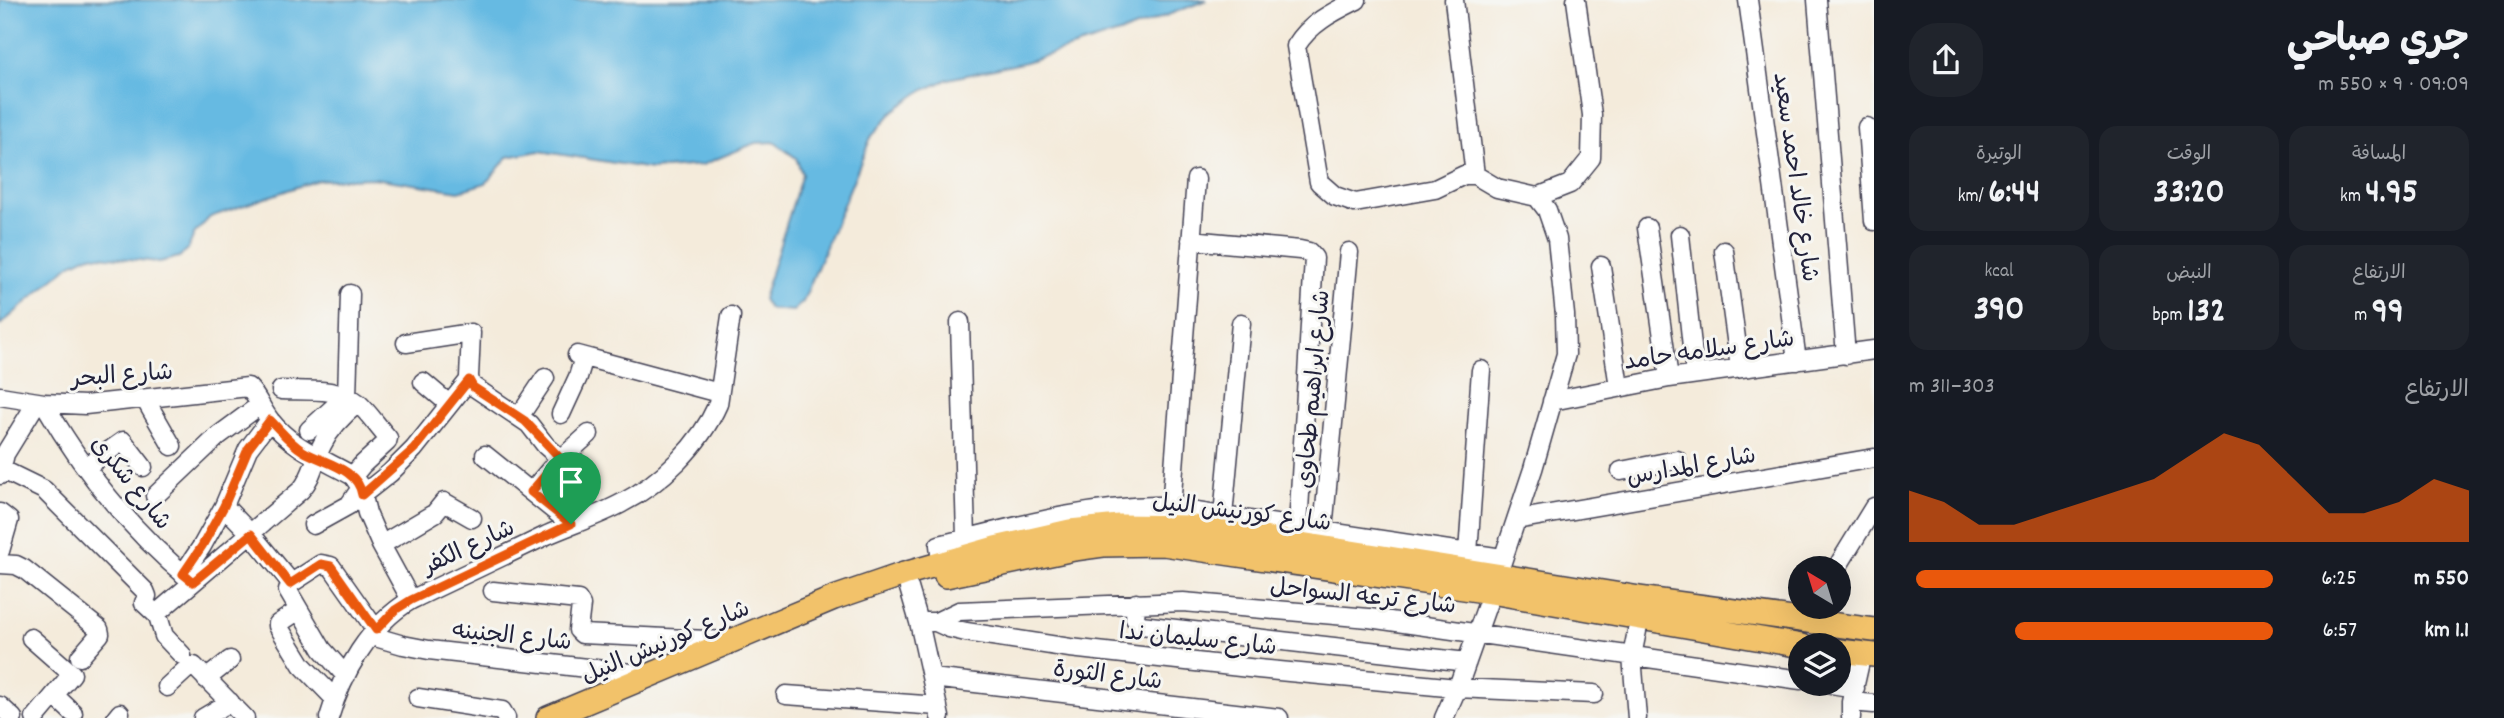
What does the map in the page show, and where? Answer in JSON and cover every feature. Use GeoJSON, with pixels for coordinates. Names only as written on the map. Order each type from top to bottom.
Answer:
{"type":"FeatureCollection","features":[{"type":"Feature","properties":{"kind":"main road","name":"شارع كورنيش النيل"},"geometry":{"type":"LineString","coordinates":[[548,718],[834,598],[941,562],[1072,540],[1144,524],[1194,527],[1640,598],[1788,612]]}},
{"type":"Feature","properties":{"kind":"main road","name":"شارع كورنيش النيل"},"geometry":{"type":"LineString","coordinates":[[578,718],[679,676],[909,588],[1072,540]]}},
{"type":"Feature","properties":{"kind":"main road","name":"شارع كورنيش النيل"},"geometry":{"type":"LineString","coordinates":[[1497,575],[1640,616],[1788,643]]}},
{"type":"Feature","properties":{"kind":"main road","name":"شارع كورنيش النيل"},"geometry":{"type":"LineString","coordinates":[[1833,620],[1874,630]]}},
{"type":"Feature","properties":{"kind":"street"},"geometry":{"type":"LineString","coordinates":[[1357,0],[1331,13],[1305,32],[1296,46],[1319,182],[1335,196],[1355,203],[1435,189],[1464,175],[1475,175],[1497,188],[1542,203],[1557,239],[1567,341],[1562,372],[1516,520],[1467,662],[1444,718]]}},
{"type":"Feature","properties":{"kind":"street"},"geometry":{"type":"LineString","coordinates":[[1454,0],[1475,175]]}},
{"type":"Feature","properties":{"kind":"street"},"geometry":{"type":"LineString","coordinates":[[1542,203],[1570,184],[1591,158],[1592,116],[1576,0]]}},
{"type":"Feature","properties":{"kind":"street","name":"شارع خالد احمد سعيد"},"geometry":{"type":"LineString","coordinates":[[1748,0],[1797,361]]}},
{"type":"Feature","properties":{"kind":"street"},"geometry":{"type":"LineString","coordinates":[[1817,0],[1846,355]]}},
{"type":"Feature","properties":{"kind":"street"},"geometry":{"type":"LineString","coordinates":[[1867,127],[1874,221]]}},
{"type":"Feature","properties":{"kind":"street"},"geometry":{"type":"LineString","coordinates":[[1171,508],[1196,179]]}},
{"type":"Feature","properties":{"kind":"street"},"geometry":{"type":"LineString","coordinates":[[1647,228],[1669,378]]}},
{"type":"Feature","properties":{"kind":"street"},"geometry":{"type":"LineString","coordinates":[[1680,235],[1695,374]]}},
{"type":"Feature","properties":{"kind":"street"},"geometry":{"type":"LineString","coordinates":[[1191,240],[1300,250],[1309,252],[1314,258],[1298,527]]}},
{"type":"Feature","properties":{"kind":"street"},"geometry":{"type":"LineString","coordinates":[[1724,251],[1740,368]]}},
{"type":"Feature","properties":{"kind":"street","name":"شارع ابراهيم طحاوى"},"geometry":{"type":"LineString","coordinates":[[1323,530],[1349,252]]}},
{"type":"Feature","properties":{"kind":"street"},"geometry":{"type":"LineString","coordinates":[[1601,267],[1619,387]]}},
{"type":"Feature","properties":{"kind":"street"},"geometry":{"type":"LineString","coordinates":[[156,614],[188,578],[251,534],[301,490],[313,473],[323,441],[350,399],[350,294]]}},
{"type":"Feature","properties":{"kind":"street","name":"شارع الكفر"},"geometry":{"type":"LineString","coordinates":[[329,718],[346,676],[374,633],[395,610],[411,600],[623,503],[664,474],[691,446],[712,418],[719,393],[731,317]]}},
{"type":"Feature","properties":{"kind":"street"},"geometry":{"type":"LineString","coordinates":[[960,322],[966,538]]}},
{"type":"Feature","properties":{"kind":"street"},"geometry":{"type":"LineString","coordinates":[[1223,516],[1241,323]]}},
{"type":"Feature","properties":{"kind":"street"},"geometry":{"type":"LineString","coordinates":[[406,343],[471,333],[469,380],[473,387],[529,424],[560,460]]}},
{"type":"Feature","properties":{"kind":"street","name":"شارع سلامه حامد"},"geometry":{"type":"LineString","coordinates":[[1552,401],[1669,378],[1874,350]]}},
{"type":"Feature","properties":{"kind":"street"},"geometry":{"type":"LineString","coordinates":[[561,414],[579,377],[581,356],[719,393]]}},
{"type":"Feature","properties":{"kind":"street"},"geometry":{"type":"LineString","coordinates":[[1468,552],[1480,370]]}},
{"type":"Feature","properties":{"kind":"street"},"geometry":{"type":"LineString","coordinates":[[519,417],[545,379]]}},
{"type":"Feature","properties":{"kind":"street"},"geometry":{"type":"LineString","coordinates":[[359,486],[414,449],[469,380]]}},
{"type":"Feature","properties":{"kind":"street"},"geometry":{"type":"LineString","coordinates":[[423,382],[449,404]]}},
{"type":"Feature","properties":{"kind":"street","name":"شارع البحر"},"geometry":{"type":"LineString","coordinates":[[0,396],[85,405],[248,387],[260,405]]}},
{"type":"Feature","properties":{"kind":"street"},"geometry":{"type":"LineString","coordinates":[[281,390],[332,393],[350,399],[388,440],[362,464],[359,486],[349,505],[313,525]]}},
{"type":"Feature","properties":{"kind":"street"},"geometry":{"type":"LineString","coordinates":[[145,399],[172,446]]}},
{"type":"Feature","properties":{"kind":"street"},"geometry":{"type":"LineString","coordinates":[[309,430],[350,399]]}},
{"type":"Feature","properties":{"kind":"street"},"geometry":{"type":"LineString","coordinates":[[0,475],[5,454],[41,402]]}},
{"type":"Feature","properties":{"kind":"street","name":"شارع شكرى"},"geometry":{"type":"LineString","coordinates":[[41,402],[86,467],[138,532],[188,578]]}},
{"type":"Feature","properties":{"kind":"street"},"geometry":{"type":"LineString","coordinates":[[155,496],[218,436],[260,405],[270,420],[301,449],[359,486],[381,545],[411,600]]}},
{"type":"Feature","properties":{"kind":"street"},"geometry":{"type":"LineString","coordinates":[[188,578],[224,506],[248,449],[270,420]]}},
{"type":"Feature","properties":{"kind":"street"},"geometry":{"type":"LineString","coordinates":[[531,492],[560,460],[589,434]]}},
{"type":"Feature","properties":{"kind":"street"},"geometry":{"type":"LineString","coordinates":[[86,467],[121,441],[125,442],[143,467]]}},
{"type":"Feature","properties":{"kind":"street"},"geometry":{"type":"LineString","coordinates":[[485,455],[531,492],[578,522]]}},
{"type":"Feature","properties":{"kind":"street","name":"شارع المدارس"},"geometry":{"type":"LineString","coordinates":[[1516,520],[1874,458]]}},
{"type":"Feature","properties":{"kind":"street"},"geometry":{"type":"LineString","coordinates":[[1637,499],[1626,470],[1677,460]]}},
{"type":"Feature","properties":{"kind":"street"},"geometry":{"type":"LineString","coordinates":[[1,469],[44,491],[55,500],[145,591],[147,596],[144,603],[161,620],[164,636],[182,655]]}},
{"type":"Feature","properties":{"kind":"street"},"geometry":{"type":"LineString","coordinates":[[381,545],[435,513],[445,501],[472,517]]}},
{"type":"Feature","properties":{"kind":"street"},"geometry":{"type":"LineString","coordinates":[[224,506],[251,534],[290,584]]}},
{"type":"Feature","properties":{"kind":"street"},"geometry":{"type":"LineString","coordinates":[[941,562],[939,545],[1065,515],[1139,506],[1171,508],[1468,552],[1497,575]]}},
{"type":"Feature","properties":{"kind":"street"},"geometry":{"type":"LineString","coordinates":[[1844,556],[1874,507]]}},
{"type":"Feature","properties":{"kind":"street"},"geometry":{"type":"LineString","coordinates":[[0,513],[9,520],[0,551]]}},
{"type":"Feature","properties":{"kind":"street"},"geometry":{"type":"LineString","coordinates":[[0,564],[16,565],[24,569],[99,629],[100,634],[80,657]]}},
{"type":"Feature","properties":{"kind":"street"},"geometry":{"type":"LineString","coordinates":[[346,676],[322,649],[288,591],[290,584],[321,564],[331,566],[374,633]]}},
{"type":"Feature","properties":{"kind":"street"},"geometry":{"type":"LineString","coordinates":[[786,695],[939,712],[932,678],[928,622],[909,588]]}},
{"type":"Feature","properties":{"kind":"street"},"geometry":{"type":"LineString","coordinates":[[493,592],[578,600],[581,605],[578,630],[582,634],[731,642]]}},
{"type":"Feature","properties":{"kind":"street","name":"شارع ترعه السواحل"},"geometry":{"type":"LineString","coordinates":[[928,622],[958,611],[1183,602],[1369,618],[1788,678]]}},
{"type":"Feature","properties":{"kind":"street"},"geometry":{"type":"LineString","coordinates":[[1136,603],[1135,618],[1141,625],[1467,662]]}},
{"type":"Feature","properties":{"kind":"street"},"geometry":{"type":"LineString","coordinates":[[299,610],[278,626],[302,665],[335,699]]}},
{"type":"Feature","properties":{"kind":"street"},"geometry":{"type":"LineString","coordinates":[[1637,718],[1632,656],[1640,616]]}},
{"type":"Feature","properties":{"kind":"street","name":"شارع سليمان ندا"},"geometry":{"type":"LineString","coordinates":[[928,622],[966,632],[1070,648],[1457,688],[1594,694]]}},
{"type":"Feature","properties":{"kind":"street","name":"شارع الجنينه"},"geometry":{"type":"LineString","coordinates":[[374,633],[429,650],[648,675]]}},
{"type":"Feature","properties":{"kind":"street"},"geometry":{"type":"LineString","coordinates":[[31,638],[71,673],[71,677],[35,718]]}},
{"type":"Feature","properties":{"kind":"street"},"geometry":{"type":"LineString","coordinates":[[1858,653],[1852,703],[1874,704]]}},
{"type":"Feature","properties":{"kind":"street"},"geometry":{"type":"LineString","coordinates":[[206,679],[230,660]]}},
{"type":"Feature","properties":{"kind":"street"},"geometry":{"type":"LineString","coordinates":[[167,687],[190,666],[245,718]]}},
{"type":"Feature","properties":{"kind":"street","name":"شارع الثورة"},"geometry":{"type":"LineString","coordinates":[[932,678],[1279,718]]}},
{"type":"Feature","properties":{"kind":"street"},"geometry":{"type":"LineString","coordinates":[[55,696],[73,713]]}},
{"type":"Feature","properties":{"kind":"street"},"geometry":{"type":"LineString","coordinates":[[418,698],[502,711],[506,718]]}},
{"type":"Feature","properties":{"kind":"street"},"geometry":{"type":"LineString","coordinates":[[203,718],[230,702]]}},
{"type":"Feature","properties":{"kind":"water"},"geometry":{"type":"Polygon","coordinates":[[[0,0],[1207,0],[1126,31],[1022,63],[948,79],[920,92],[893,111],[871,137],[803,302],[793,311],[769,309],[763,299],[802,174],[796,158],[774,142],[755,143],[702,165],[652,169],[539,151],[508,157],[486,183],[459,191],[374,178],[317,180],[210,217],[194,234],[188,249],[179,257],[159,262],[90,255],[71,264],[0,325],[0,0]]]}},
{"type":"Feature","properties":{"kind":"route"},"geometry":{"type":"LineString","coordinates":[[469,380],[473,387],[529,424],[546,446],[560,458],[531,492],[571,524],[411,600],[395,610],[376,630],[331,566],[321,564],[290,584],[251,534],[193,582],[183,574],[224,506],[248,449],[270,420],[301,449],[353,477],[358,482],[362,495],[414,449],[469,380]]}}]}
